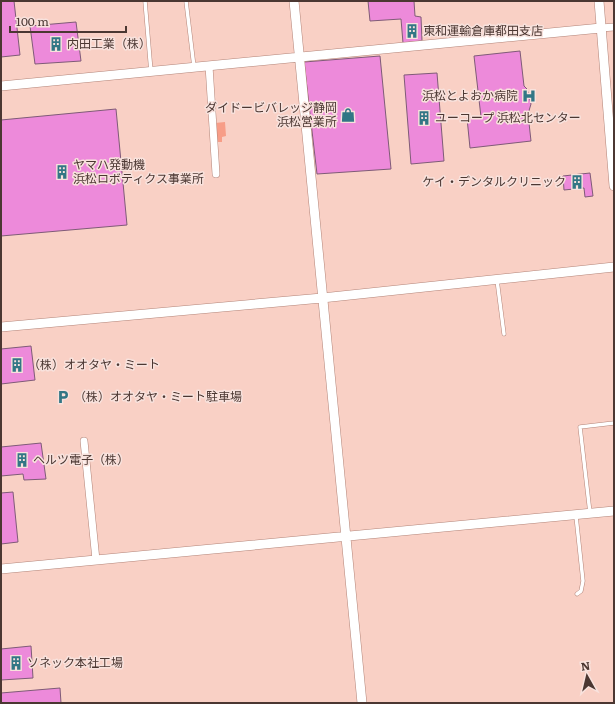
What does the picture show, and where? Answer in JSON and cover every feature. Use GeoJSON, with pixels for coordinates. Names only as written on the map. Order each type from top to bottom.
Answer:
{"type":"FeatureCollection","features":[{"type":"Feature","properties":{"kind":"street"},"geometry":{"type":"LineString","coordinates":[[294,1],[362,703]]}},
{"type":"Feature","properties":{"kind":"street"},"geometry":{"type":"LineString","coordinates":[[599,1],[614,186]]}},
{"type":"Feature","properties":{"kind":"street"},"geometry":{"type":"LineString","coordinates":[[1,86],[614,27]]}},
{"type":"Feature","properties":{"kind":"street"},"geometry":{"type":"LineString","coordinates":[[209,66],[216,174]]}},
{"type":"Feature","properties":{"kind":"street"},"geometry":{"type":"LineString","coordinates":[[1,327],[322,298],[614,267]]}},
{"type":"Feature","properties":{"kind":"street"},"geometry":{"type":"LineString","coordinates":[[84,441],[96,560]]}},
{"type":"Feature","properties":{"kind":"street"},"geometry":{"type":"LineString","coordinates":[[1,569],[614,511]]}},
{"type":"Feature","properties":{"kind":"lane"},"geometry":{"type":"LineString","coordinates":[[145,1],[151,72]]}},
{"type":"Feature","properties":{"kind":"lane"},"geometry":{"type":"LineString","coordinates":[[186,1],[194,68]]}},
{"type":"Feature","properties":{"kind":"lane"},"geometry":{"type":"LineString","coordinates":[[497,279],[504,334]]}},
{"type":"Feature","properties":{"kind":"lane"},"geometry":{"type":"LineString","coordinates":[[590,514],[580,427],[614,423]]}},
{"type":"Feature","properties":{"kind":"lane"},"geometry":{"type":"LineString","coordinates":[[576,515],[583,581],[581,591],[577,594]]}},
{"type":"Feature","properties":{"kind":"shaded area"},"geometry":{"type":"Polygon","coordinates":[[[225,122],[226,136],[222,137],[222,142],[216,142],[215,123],[225,122]]]}},
{"type":"Feature","properties":{"kind":"building"},"geometry":{"type":"Polygon","coordinates":[[[1,1],[14,1],[20,55],[1,57],[1,1]]]}},
{"type":"Feature","properties":{"kind":"building","name":"東和運輸倉庫都田支店"},"geometry":{"type":"Polygon","coordinates":[[[368,1],[414,1],[415,16],[421,17],[422,41],[403,43],[401,19],[370,21],[368,1]]]}},
{"type":"Feature","properties":{"kind":"building","name":"内田工業（株）"},"geometry":{"type":"Polygon","coordinates":[[[76,22],[81,61],[35,64],[30,26],[76,22]]]}},
{"type":"Feature","properties":{"kind":"building"},"geometry":{"type":"Polygon","coordinates":[[[520,51],[524,86],[527,89],[531,104],[528,114],[531,141],[470,148],[467,118],[481,117],[474,56],[520,51]]]}},
{"type":"Feature","properties":{"kind":"building","name":"ダイドービバレッジ静岡 浜松営業所"},"geometry":{"type":"Polygon","coordinates":[[[380,56],[391,169],[317,174],[304,62],[380,56]]]}},
{"type":"Feature","properties":{"kind":"building","name":"ユーコープ 浜松北センター"},"geometry":{"type":"Polygon","coordinates":[[[437,73],[444,161],[411,164],[404,75],[437,73]]]}},
{"type":"Feature","properties":{"kind":"building","name":"ヤマハ発動機 浜松ロボティクス事業所"},"geometry":{"type":"Polygon","coordinates":[[[116,109],[127,225],[1,236],[1,120],[116,109]]]}},
{"type":"Feature","properties":{"kind":"building","name":"ケイ・デンタルクリニック"},"geometry":{"type":"Polygon","coordinates":[[[590,173],[593,196],[585,197],[584,188],[564,190],[563,176],[590,173]]]}},
{"type":"Feature","properties":{"kind":"building","name":"（株）オオタヤ・ミート"},"geometry":{"type":"Polygon","coordinates":[[[31,346],[35,380],[1,384],[1,349],[31,346]]]}},
{"type":"Feature","properties":{"kind":"building","name":"ヘルツ電子（株）"},"geometry":{"type":"Polygon","coordinates":[[[41,443],[46,479],[24,480],[23,474],[1,476],[1,447],[41,443]]]}},
{"type":"Feature","properties":{"kind":"building"},"geometry":{"type":"Polygon","coordinates":[[[13,492],[18,542],[1,544],[1,493],[13,492]]]}},
{"type":"Feature","properties":{"kind":"building","name":"ソネック本社工場"},"geometry":{"type":"Polygon","coordinates":[[[31,646],[33,678],[1,680],[1,649],[31,646]]]}},
{"type":"Feature","properties":{"kind":"building"},"geometry":{"type":"Polygon","coordinates":[[[60,688],[61,703],[1,703],[1,693],[60,688]]]}},
{"type":"Feature","properties":{"kind":"place","name":"東和運輸倉庫都田支店"},"geometry":{"type":"Point","coordinates":[412,31]}},
{"type":"Feature","properties":{"kind":"place","name":"内田工業（株）"},"geometry":{"type":"Point","coordinates":[56,44]}},
{"type":"Feature","properties":{"kind":"place","name":"浜松とよおか病院"},"geometry":{"type":"Point","coordinates":[529,96]}},
{"type":"Feature","properties":{"kind":"place","name":"ダイドービバレッジ静岡 浜松営業所"},"geometry":{"type":"Point","coordinates":[348,115]}},
{"type":"Feature","properties":{"kind":"place","name":"ユーコープ 浜松北センター"},"geometry":{"type":"Point","coordinates":[424,118]}},
{"type":"Feature","properties":{"kind":"place","name":"ヤマハ発動機 浜松ロボティクス事業所"},"geometry":{"type":"Point","coordinates":[62,172]}},
{"type":"Feature","properties":{"kind":"place","name":"ケイ・デンタルクリニック"},"geometry":{"type":"Point","coordinates":[577,182]}},
{"type":"Feature","properties":{"kind":"place","name":"（株）オオタヤ・ミート"},"geometry":{"type":"Point","coordinates":[17,365]}},
{"type":"Feature","properties":{"kind":"place","name":"（株）オオタヤ・ミート駐車場"},"geometry":{"type":"Point","coordinates":[63,397]}},
{"type":"Feature","properties":{"kind":"place","name":"ヘルツ電子（株）"},"geometry":{"type":"Point","coordinates":[22,460]}},
{"type":"Feature","properties":{"kind":"place","name":"ソネック本社工場"},"geometry":{"type":"Point","coordinates":[16,663]}}]}
